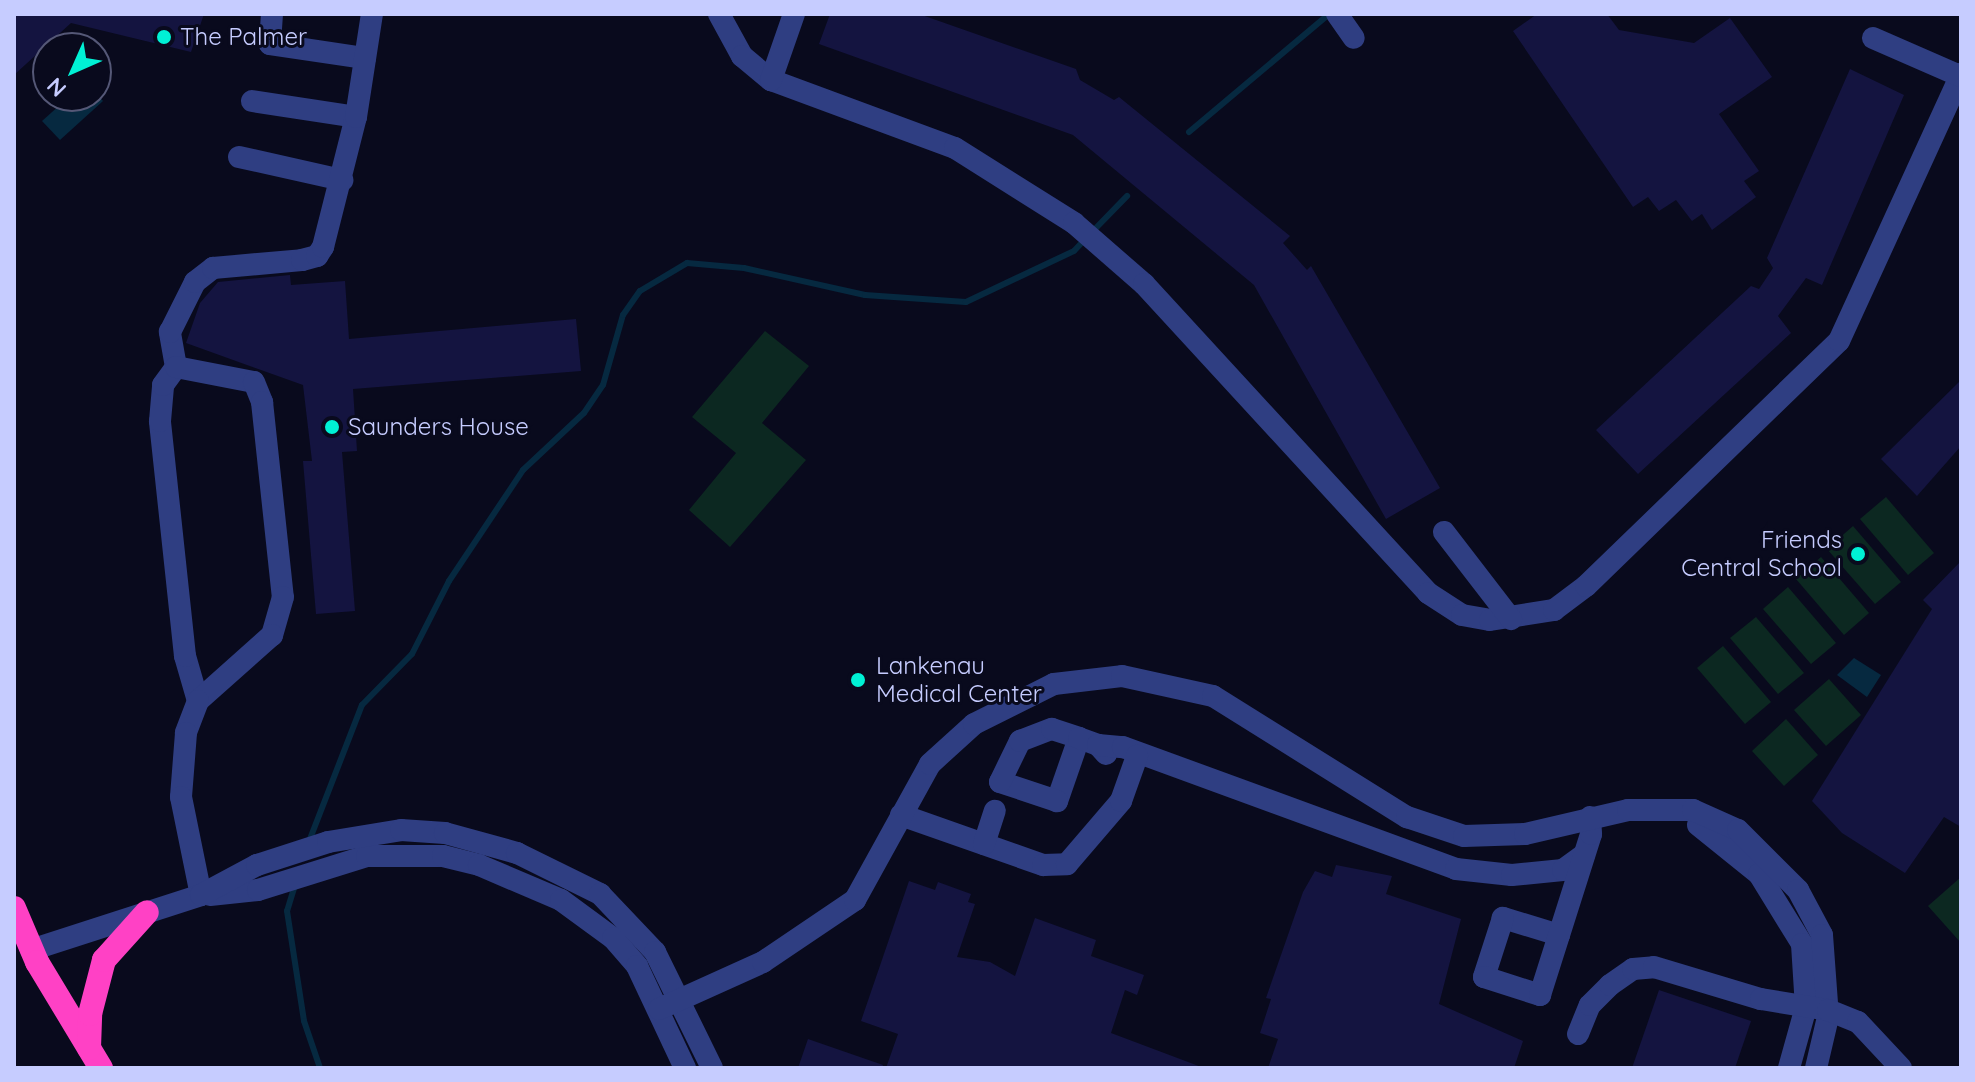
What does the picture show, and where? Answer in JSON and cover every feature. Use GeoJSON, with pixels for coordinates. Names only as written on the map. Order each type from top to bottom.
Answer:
{"type":"FeatureCollection","features":[{"type":"Feature","properties":{"kind":"highway"},"geometry":{"type":"LineString","coordinates":[[14,908],[31,950],[95,1058]]}},
{"type":"Feature","properties":{"kind":"highway"},"geometry":{"type":"LineString","coordinates":[[95,1058],[104,960],[147,912]]}},
{"type":"Feature","properties":{"kind":"lane"},"geometry":{"type":"LineString","coordinates":[[272,14],[270,44],[365,58]]}},
{"type":"Feature","properties":{"kind":"lane"},"geometry":{"type":"LineString","coordinates":[[198,701],[185,656],[160,421],[163,385],[176,367],[170,332],[195,282],[213,268],[317,256],[342,180],[356,117],[372,14]]}},
{"type":"Feature","properties":{"kind":"lane"},"geometry":{"type":"LineString","coordinates":[[719,14],[742,56],[771,80],[955,148],[1074,223],[1097,241],[1428,593],[1462,615],[1511,619],[1554,610],[1586,586],[1839,341],[1960,75],[1873,38]]}},
{"type":"Feature","properties":{"kind":"lane"},"geometry":{"type":"LineString","coordinates":[[771,80],[794,14]]}},
{"type":"Feature","properties":{"kind":"lane"},"geometry":{"type":"LineString","coordinates":[[1337,14],[1354,38]]}},
{"type":"Feature","properties":{"kind":"lane"},"geometry":{"type":"LineString","coordinates":[[252,101],[356,117]]}},
{"type":"Feature","properties":{"kind":"lane"},"geometry":{"type":"LineString","coordinates":[[239,157],[342,180]]}},
{"type":"Feature","properties":{"kind":"lane"},"geometry":{"type":"LineString","coordinates":[[176,367],[254,382],[262,402],[283,597],[272,635],[198,701],[182,755],[181,797],[201,895]]}},
{"type":"Feature","properties":{"kind":"lane"},"geometry":{"type":"LineString","coordinates":[[1444,532],[1511,619]]}},
{"type":"Feature","properties":{"kind":"lane"},"geometry":{"type":"LineString","coordinates":[[659,1009],[763,962],[836,917],[869,881],[930,764],[1001,705],[1054,684],[1122,676],[1213,696],[1407,817],[1437,829],[1493,838],[1590,817],[1664,809],[1728,843],[1777,898],[1802,944],[1817,1008],[1816,1068]]}},
{"type":"Feature","properties":{"kind":"lane"},"geometry":{"type":"LineString","coordinates":[[1089,741],[1118,760],[1137,756],[1456,869],[1512,875],[1563,870],[1584,855]]}},
{"type":"Feature","properties":{"kind":"lane"},"geometry":{"type":"LineString","coordinates":[[901,815],[1043,865],[1067,864],[1121,801],[1137,756]]}},
{"type":"Feature","properties":{"kind":"lane"},"geometry":{"type":"LineString","coordinates":[[984,844],[995,811]]}},
{"type":"Feature","properties":{"kind":"lane"},"geometry":{"type":"LineString","coordinates":[[1559,935],[1584,855],[1590,817]]}},
{"type":"Feature","properties":{"kind":"lane"},"geometry":{"type":"LineString","coordinates":[[31,950],[201,895],[257,865],[328,842],[401,830],[445,833],[568,874],[626,918],[683,998],[712,1068]]}},
{"type":"Feature","properties":{"kind":"lane"},"geometry":{"type":"LineString","coordinates":[[201,895],[258,890],[333,865],[378,855],[443,856],[532,887],[613,938],[659,1009],[685,1068]]}},
{"type":"Feature","properties":{"kind":"lane"},"geometry":{"type":"LineString","coordinates":[[1578,1034],[1590,1005],[1633,969],[1698,977],[1858,1022],[1894,1066]]}},
{"type":"Feature","properties":{"kind":"lane"},"geometry":{"type":"LineString","coordinates":[[1789,1068],[1817,1008]]}},
{"type":"Feature","properties":{"kind":"green space"},"geometry":{"type":"Polygon","coordinates":[[[765,331],[809,366],[762,423],[806,460],[730,547],[689,510],[736,453],[692,417],[765,331]]]}},
{"type":"Feature","properties":{"kind":"green space"},"geometry":{"type":"Polygon","coordinates":[[[1886,497],[1934,553],[1908,575],[1860,519],[1886,497]]]}},
{"type":"Feature","properties":{"kind":"green space"},"geometry":{"type":"Polygon","coordinates":[[[1853,526],[1901,582],[1875,604],[1827,549],[1853,526]]]}},
{"type":"Feature","properties":{"kind":"green space"},"geometry":{"type":"Polygon","coordinates":[[[1821,557],[1869,613],[1844,635],[1796,579],[1821,557]]]}},
{"type":"Feature","properties":{"kind":"green space"},"geometry":{"type":"Polygon","coordinates":[[[1788,587],[1836,643],[1811,664],[1763,609],[1788,587]]]}},
{"type":"Feature","properties":{"kind":"green space"},"geometry":{"type":"Polygon","coordinates":[[[1756,617],[1804,673],[1778,694],[1730,638],[1756,617]]]}},
{"type":"Feature","properties":{"kind":"green space"},"geometry":{"type":"Polygon","coordinates":[[[1723,646],[1771,702],[1745,724],[1697,668],[1723,646]]]}},
{"type":"Feature","properties":{"kind":"green space"},"geometry":{"type":"Polygon","coordinates":[[[1829,679],[1861,715],[1826,746],[1794,710],[1829,679]]]}},
{"type":"Feature","properties":{"kind":"green space"},"geometry":{"type":"Polygon","coordinates":[[[1786,719],[1818,755],[1784,786],[1752,751],[1786,719]]]}},
{"type":"Feature","properties":{"kind":"green space"},"geometry":{"type":"Polygon","coordinates":[[[1961,877],[1961,943],[1928,906],[1961,877]]]}},
{"type":"Feature","properties":{"kind":"water"},"geometry":{"type":"Polygon","coordinates":[[[52,112],[91,112],[60,140],[42,121],[52,112]]]}},
{"type":"Feature","properties":{"kind":"water"},"geometry":{"type":"Polygon","coordinates":[[[1854,658],[1881,675],[1867,697],[1837,675],[1854,658]]]}},
{"type":"Feature","properties":{"kind":"building","name":"The Palmer"},"geometry":{"type":"Polygon","coordinates":[[[14,14],[204,14],[191,52],[71,23],[61,32],[32,32],[32,59],[14,75],[14,14]]]}},
{"type":"Feature","properties":{"kind":"building"},"geometry":{"type":"Polygon","coordinates":[[[830,14],[919,14],[1076,69],[1080,80],[1114,100],[1119,97],[1290,236],[1283,243],[1307,270],[1311,266],[1440,488],[1386,519],[1254,285],[1073,135],[819,44],[830,14]]]}},
{"type":"Feature","properties":{"kind":"building"},"geometry":{"type":"Polygon","coordinates":[[[1537,14],[1607,14],[1619,30],[1694,43],[1730,18],[1772,77],[1719,114],[1759,171],[1744,181],[1756,197],[1712,230],[1702,214],[1692,221],[1676,200],[1659,211],[1648,197],[1633,207],[1513,31],[1537,14]]]}},
{"type":"Feature","properties":{"kind":"building"},"geometry":{"type":"Polygon","coordinates":[[[1850,69],[1904,95],[1822,285],[1806,278],[1778,316],[1791,333],[1638,474],[1596,430],[1751,286],[1759,289],[1773,268],[1767,258],[1850,69]]]}},
{"type":"Feature","properties":{"kind":"building","name":"Saunders House"},"geometry":{"type":"Polygon","coordinates":[[[290,275],[291,285],[345,281],[349,339],[576,319],[581,371],[353,389],[357,451],[342,452],[355,611],[316,614],[303,461],[312,461],[303,385],[186,343],[200,303],[218,282],[290,275]]]}},
{"type":"Feature","properties":{"kind":"building"},"geometry":{"type":"Polygon","coordinates":[[[1961,380],[1961,446],[1917,496],[1881,459],[1961,380]]]}},
{"type":"Feature","properties":{"kind":"building"},"geometry":{"type":"Polygon","coordinates":[[[1961,561],[1961,827],[1944,817],[1905,873],[1842,833],[1812,801],[1932,609],[1923,600],[1961,561]]]}},
{"type":"Feature","properties":{"kind":"building"},"geometry":{"type":"Polygon","coordinates":[[[1336,865],[1392,876],[1386,894],[1461,919],[1439,1004],[1523,1041],[1514,1068],[1268,1068],[1278,1039],[1260,1033],[1271,999],[1266,998],[1303,892],[1315,871],[1332,877],[1336,865]]]}},
{"type":"Feature","properties":{"kind":"building"},"geometry":{"type":"Polygon","coordinates":[[[909,881],[935,890],[938,882],[971,894],[968,902],[975,904],[957,957],[990,962],[1015,976],[1035,918],[1096,940],[1091,956],[1144,975],[1137,995],[1125,990],[1111,1033],[1204,1068],[886,1068],[898,1034],[861,1021],[909,881]]]}},
{"type":"Feature","properties":{"kind":"building"},"geometry":{"type":"Polygon","coordinates":[[[1659,990],[1751,1021],[1735,1068],[1632,1068],[1659,990]]]}},
{"type":"Feature","properties":{"kind":"building"},"geometry":{"type":"Polygon","coordinates":[[[808,1039],[883,1065],[882,1068],[798,1068],[808,1039]]]}},
{"type":"Feature","properties":{"kind":"waterway"},"geometry":{"type":"LineString","coordinates":[[1189,132],[1329,14]]}},
{"type":"Feature","properties":{"kind":"waterway"},"geometry":{"type":"LineString","coordinates":[[1093,231],[1127,196]]}},
{"type":"Feature","properties":{"kind":"waterway"},"geometry":{"type":"LineString","coordinates":[[308,844],[362,705],[412,654],[449,581],[523,470],[584,413],[603,385],[623,315],[640,291],[687,263],[744,268],[865,295],[966,302],[1074,251],[1085,239]]}},
{"type":"Feature","properties":{"kind":"waterway"},"geometry":{"type":"LineString","coordinates":[[295,885],[287,911],[304,1021],[320,1068]]}},
{"type":"Feature","properties":{"kind":"place","name":"The Palmer"},"geometry":{"type":"Point","coordinates":[164,37]}},
{"type":"Feature","properties":{"kind":"place","name":"Saunders House"},"geometry":{"type":"Point","coordinates":[332,427]}},
{"type":"Feature","properties":{"kind":"place","name":"Friends Central School"},"geometry":{"type":"Point","coordinates":[1858,554]}},
{"type":"Feature","properties":{"kind":"place","name":"Lankenau Medical Center"},"geometry":{"type":"Point","coordinates":[858,680]}}]}
